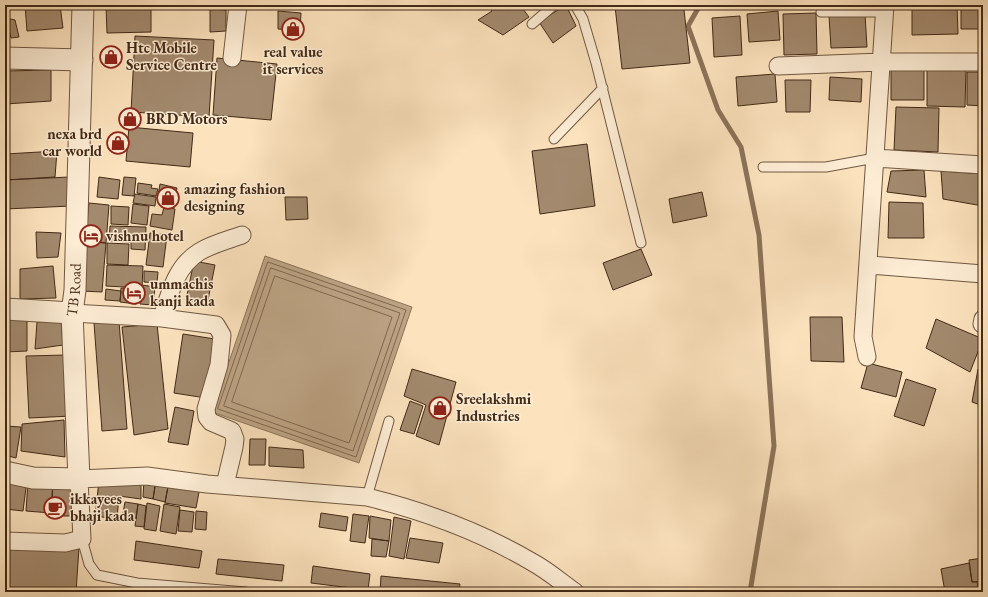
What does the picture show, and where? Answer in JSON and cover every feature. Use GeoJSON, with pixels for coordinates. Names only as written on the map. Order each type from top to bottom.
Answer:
{"type":"FeatureCollection","features":[{"type":"Feature","properties":{"kind":"street","name":"TB Road"},"geometry":{"type":"LineString","coordinates":[[79,479],[72,313],[75,290],[83,5]]}},
{"type":"Feature","properties":{"kind":"street"},"geometry":{"type":"LineString","coordinates":[[232,58],[238,5]]}},
{"type":"Feature","properties":{"kind":"street"},"geometry":{"type":"LineString","coordinates":[[867,357],[864,337],[870,265],[875,158],[885,9]]}},
{"type":"Feature","properties":{"kind":"street"},"geometry":{"type":"LineString","coordinates":[[5,58],[82,60]]}},
{"type":"Feature","properties":{"kind":"street"},"geometry":{"type":"LineString","coordinates":[[778,66],[882,62],[983,62]]}},
{"type":"Feature","properties":{"kind":"street"},"geometry":{"type":"LineString","coordinates":[[875,158],[983,165]]}},
{"type":"Feature","properties":{"kind":"street"},"geometry":{"type":"LineString","coordinates":[[162,318],[170,290],[182,267],[198,252],[242,234]]}},
{"type":"Feature","properties":{"kind":"street"},"geometry":{"type":"LineString","coordinates":[[870,265],[983,274]]}},
{"type":"Feature","properties":{"kind":"street"},"geometry":{"type":"LineString","coordinates":[[5,309],[162,318],[216,325],[222,335],[219,365],[206,409],[207,417],[211,422],[232,431],[235,439],[225,485]]}},
{"type":"Feature","properties":{"kind":"street"},"geometry":{"type":"LineString","coordinates":[[5,472],[33,478],[79,479],[146,476],[225,485],[367,497],[390,503],[465,529],[533,562],[575,592]]}},
{"type":"Feature","properties":{"kind":"street"},"geometry":{"type":"LineString","coordinates":[[5,541],[65,543],[82,539],[79,479]]}},
{"type":"Feature","properties":{"kind":"lane"},"geometry":{"type":"LineString","coordinates":[[532,24],[554,5]]}},
{"type":"Feature","properties":{"kind":"lane"},"geometry":{"type":"LineString","coordinates":[[576,5],[583,20],[603,88],[641,243]]}},
{"type":"Feature","properties":{"kind":"lane"},"geometry":{"type":"LineString","coordinates":[[821,12],[885,9]]}},
{"type":"Feature","properties":{"kind":"lane"},"geometry":{"type":"LineString","coordinates":[[554,139],[603,88]]}},
{"type":"Feature","properties":{"kind":"lane"},"geometry":{"type":"LineString","coordinates":[[762,167],[826,167],[875,158]]}},
{"type":"Feature","properties":{"kind":"lane"},"geometry":{"type":"LineString","coordinates":[[367,497],[389,421]]}},
{"type":"Feature","properties":{"kind":"lane"},"geometry":{"type":"LineString","coordinates":[[82,539],[89,564],[97,575],[137,583],[246,592]]}},
{"type":"Feature","properties":{"kind":"water"},"geometry":{"type":"Polygon","coordinates":[[[265,256],[412,307],[359,463],[212,412],[265,256]]]}},
{"type":"Feature","properties":{"kind":"building"},"geometry":{"type":"Polygon","coordinates":[[[25,5],[60,5],[63,28],[27,31],[25,5]]]}},
{"type":"Feature","properties":{"kind":"building"},"geometry":{"type":"Polygon","coordinates":[[[151,5],[151,32],[107,33],[106,6],[151,5]]]}},
{"type":"Feature","properties":{"kind":"building"},"geometry":{"type":"Polygon","coordinates":[[[487,5],[520,5],[529,17],[503,35],[478,20],[492,11],[487,5]]]}},
{"type":"Feature","properties":{"kind":"building"},"geometry":{"type":"Polygon","coordinates":[[[566,5],[576,26],[553,43],[539,22],[566,5]]]}},
{"type":"Feature","properties":{"kind":"building"},"geometry":{"type":"Polygon","coordinates":[[[687,5],[684,10],[690,63],[622,69],[615,6],[687,5]]]}},
{"type":"Feature","properties":{"kind":"building"},"geometry":{"type":"Polygon","coordinates":[[[912,5],[957,5],[958,34],[912,35],[912,5]]]}},
{"type":"Feature","properties":{"kind":"building"},"geometry":{"type":"Polygon","coordinates":[[[961,5],[983,5],[983,29],[961,29],[961,5]]]}},
{"type":"Feature","properties":{"kind":"building"},"geometry":{"type":"Polygon","coordinates":[[[210,9],[226,10],[226,31],[210,32],[210,9]]]}},
{"type":"Feature","properties":{"kind":"building"},"geometry":{"type":"Polygon","coordinates":[[[278,11],[301,13],[300,30],[278,29],[278,11]]]}},
{"type":"Feature","properties":{"kind":"building"},"geometry":{"type":"Polygon","coordinates":[[[778,11],[780,40],[749,42],[747,14],[778,11]]]}},
{"type":"Feature","properties":{"kind":"building"},"geometry":{"type":"Polygon","coordinates":[[[816,13],[817,54],[784,55],[783,14],[816,13]]]}},
{"type":"Feature","properties":{"kind":"building"},"geometry":{"type":"Polygon","coordinates":[[[865,14],[867,47],[831,48],[829,16],[865,14]]]}},
{"type":"Feature","properties":{"kind":"building"},"geometry":{"type":"Polygon","coordinates":[[[740,16],[742,55],[714,57],[712,18],[740,16]]]}},
{"type":"Feature","properties":{"kind":"building"},"geometry":{"type":"Polygon","coordinates":[[[6,18],[15,20],[19,37],[11,38],[6,18]]]}},
{"type":"Feature","properties":{"kind":"building"},"geometry":{"type":"Polygon","coordinates":[[[135,36],[214,40],[209,117],[131,112],[135,36]]]}},
{"type":"Feature","properties":{"kind":"building"},"geometry":{"type":"Polygon","coordinates":[[[217,58],[277,64],[271,120],[213,115],[217,58]]]}},
{"type":"Feature","properties":{"kind":"building"},"geometry":{"type":"Polygon","coordinates":[[[891,68],[924,68],[924,100],[891,100],[891,68]]]}},
{"type":"Feature","properties":{"kind":"building"},"geometry":{"type":"Polygon","coordinates":[[[927,68],[966,68],[965,107],[927,106],[927,68]]]}},
{"type":"Feature","properties":{"kind":"building"},"geometry":{"type":"Polygon","coordinates":[[[51,70],[51,101],[5,104],[5,71],[51,70]]]}},
{"type":"Feature","properties":{"kind":"building"},"geometry":{"type":"Polygon","coordinates":[[[967,72],[983,72],[983,106],[967,105],[967,72]]]}},
{"type":"Feature","properties":{"kind":"building"},"geometry":{"type":"Polygon","coordinates":[[[775,74],[777,102],[738,106],[736,77],[775,74]]]}},
{"type":"Feature","properties":{"kind":"building"},"geometry":{"type":"Polygon","coordinates":[[[830,77],[862,79],[861,102],[829,100],[830,77]]]}},
{"type":"Feature","properties":{"kind":"building"},"geometry":{"type":"Polygon","coordinates":[[[785,80],[811,80],[810,112],[786,112],[785,80]]]}},
{"type":"Feature","properties":{"kind":"building"},"geometry":{"type":"Polygon","coordinates":[[[896,107],[939,108],[938,152],[894,150],[896,107]]]}},
{"type":"Feature","properties":{"kind":"building"},"geometry":{"type":"Polygon","coordinates":[[[129,127],[193,133],[190,167],[126,161],[129,127]]]}},
{"type":"Feature","properties":{"kind":"building"},"geometry":{"type":"Polygon","coordinates":[[[587,144],[595,206],[540,214],[532,151],[587,144]]]}},
{"type":"Feature","properties":{"kind":"building"},"geometry":{"type":"Polygon","coordinates":[[[57,151],[55,177],[5,180],[5,154],[57,151]]]}},
{"type":"Feature","properties":{"kind":"building"},"geometry":{"type":"Polygon","coordinates":[[[924,170],[926,197],[887,192],[891,171],[924,170]]]}},
{"type":"Feature","properties":{"kind":"building"},"geometry":{"type":"Polygon","coordinates":[[[941,171],[983,174],[983,206],[943,199],[941,171]]]}},
{"type":"Feature","properties":{"kind":"building"},"geometry":{"type":"Polygon","coordinates":[[[69,177],[71,206],[5,209],[5,180],[69,177]]]}},
{"type":"Feature","properties":{"kind":"building"},"geometry":{"type":"Polygon","coordinates":[[[99,177],[120,180],[118,199],[97,197],[99,177]]]}},
{"type":"Feature","properties":{"kind":"building"},"geometry":{"type":"Polygon","coordinates":[[[124,177],[136,178],[134,196],[122,195],[124,177]]]}},
{"type":"Feature","properties":{"kind":"building"},"geometry":{"type":"Polygon","coordinates":[[[138,183],[152,185],[151,188],[158,189],[156,196],[137,193],[138,183]]]}},
{"type":"Feature","properties":{"kind":"building"},"geometry":{"type":"Polygon","coordinates":[[[160,184],[177,188],[175,199],[158,196],[160,184]]]}},
{"type":"Feature","properties":{"kind":"building"},"geometry":{"type":"Polygon","coordinates":[[[702,192],[707,216],[673,223],[669,199],[702,192]]]}},
{"type":"Feature","properties":{"kind":"building"},"geometry":{"type":"Polygon","coordinates":[[[135,194],[156,197],[155,206],[133,203],[135,194]]]}},
{"type":"Feature","properties":{"kind":"building"},"geometry":{"type":"Polygon","coordinates":[[[285,197],[307,197],[308,219],[286,220],[285,197]]]}},
{"type":"Feature","properties":{"kind":"building"},"geometry":{"type":"Polygon","coordinates":[[[889,202],[923,203],[924,238],[888,238],[889,202]]]}},
{"type":"Feature","properties":{"kind":"building"},"geometry":{"type":"Polygon","coordinates":[[[89,203],[109,205],[106,243],[85,241],[89,203]]]}},
{"type":"Feature","properties":{"kind":"building"},"geometry":{"type":"Polygon","coordinates":[[[133,204],[149,206],[147,225],[131,223],[133,204]]]}},
{"type":"Feature","properties":{"kind":"building"},"geometry":{"type":"Polygon","coordinates":[[[111,206],[129,207],[128,225],[111,224],[111,206]]]}},
{"type":"Feature","properties":{"kind":"building"},"geometry":{"type":"Polygon","coordinates":[[[164,207],[175,209],[172,230],[150,226],[152,214],[162,215],[164,207]]]}},
{"type":"Feature","properties":{"kind":"building"},"geometry":{"type":"Polygon","coordinates":[[[110,226],[146,227],[145,250],[131,249],[131,242],[109,241],[110,226]]]}},
{"type":"Feature","properties":{"kind":"building"},"geometry":{"type":"Polygon","coordinates":[[[36,232],[61,233],[58,257],[37,258],[36,232]]]}},
{"type":"Feature","properties":{"kind":"building"},"geometry":{"type":"Polygon","coordinates":[[[150,233],[167,235],[163,267],[146,265],[150,233]]]}},
{"type":"Feature","properties":{"kind":"building"},"geometry":{"type":"Polygon","coordinates":[[[85,241],[106,243],[102,292],[82,291],[85,241]]]}},
{"type":"Feature","properties":{"kind":"building"},"geometry":{"type":"Polygon","coordinates":[[[107,243],[129,244],[128,265],[107,264],[107,243]]]}},
{"type":"Feature","properties":{"kind":"building"},"geometry":{"type":"Polygon","coordinates":[[[641,249],[652,275],[613,290],[603,263],[641,249]]]}},
{"type":"Feature","properties":{"kind":"building"},"geometry":{"type":"Polygon","coordinates":[[[194,261],[215,265],[207,305],[186,300],[194,261]]]}},
{"type":"Feature","properties":{"kind":"building"},"geometry":{"type":"Polygon","coordinates":[[[107,265],[143,266],[142,288],[106,286],[107,265]]]}},
{"type":"Feature","properties":{"kind":"building"},"geometry":{"type":"Polygon","coordinates":[[[53,266],[56,298],[20,299],[20,269],[53,266]]]}},
{"type":"Feature","properties":{"kind":"building"},"geometry":{"type":"Polygon","coordinates":[[[8,267],[9,293],[5,293],[5,268],[8,267]]]}},
{"type":"Feature","properties":{"kind":"building"},"geometry":{"type":"Polygon","coordinates":[[[144,271],[158,272],[157,283],[144,282],[144,271]]]}},
{"type":"Feature","properties":{"kind":"building"},"geometry":{"type":"Polygon","coordinates":[[[142,285],[155,287],[153,305],[140,304],[142,285]]]}},
{"type":"Feature","properties":{"kind":"building"},"geometry":{"type":"Polygon","coordinates":[[[121,288],[138,289],[136,304],[120,302],[121,288]]]}},
{"type":"Feature","properties":{"kind":"building"},"geometry":{"type":"Polygon","coordinates":[[[106,289],[121,291],[120,301],[105,300],[106,289]]]}},
{"type":"Feature","properties":{"kind":"building"},"geometry":{"type":"Polygon","coordinates":[[[5,317],[27,317],[27,351],[5,352],[5,317]]]}},
{"type":"Feature","properties":{"kind":"building"},"geometry":{"type":"Polygon","coordinates":[[[810,317],[842,317],[844,362],[811,361],[810,317]]]}},
{"type":"Feature","properties":{"kind":"building"},"geometry":{"type":"Polygon","coordinates":[[[936,319],[983,339],[970,372],[926,348],[936,319]]]}},
{"type":"Feature","properties":{"kind":"building"},"geometry":{"type":"Polygon","coordinates":[[[61,320],[63,345],[35,349],[37,322],[61,320]]]}},
{"type":"Feature","properties":{"kind":"building"},"geometry":{"type":"Polygon","coordinates":[[[119,321],[127,429],[102,431],[94,323],[119,321]]]}},
{"type":"Feature","properties":{"kind":"building"},"geometry":{"type":"Polygon","coordinates":[[[157,324],[168,429],[134,435],[122,327],[157,324]]]}},
{"type":"Feature","properties":{"kind":"building"},"geometry":{"type":"Polygon","coordinates":[[[183,334],[215,339],[206,398],[174,393],[183,334]]]}},
{"type":"Feature","properties":{"kind":"building"},"geometry":{"type":"Polygon","coordinates":[[[66,355],[72,416],[29,418],[26,356],[66,355]]]}},
{"type":"Feature","properties":{"kind":"building"},"geometry":{"type":"Polygon","coordinates":[[[868,363],[902,372],[896,397],[861,388],[868,363]]]}},
{"type":"Feature","properties":{"kind":"building"},"geometry":{"type":"Polygon","coordinates":[[[412,369],[456,382],[439,445],[416,436],[426,405],[404,396],[412,369]]]}},
{"type":"Feature","properties":{"kind":"building"},"geometry":{"type":"Polygon","coordinates":[[[978,369],[983,371],[983,406],[972,402],[978,369]]]}},
{"type":"Feature","properties":{"kind":"building"},"geometry":{"type":"Polygon","coordinates":[[[906,379],[936,389],[924,426],[894,416],[906,379]]]}},
{"type":"Feature","properties":{"kind":"building"},"geometry":{"type":"Polygon","coordinates":[[[410,401],[423,406],[414,434],[400,430],[410,401]]]}},
{"type":"Feature","properties":{"kind":"building"},"geometry":{"type":"Polygon","coordinates":[[[175,407],[194,411],[188,445],[168,442],[175,407]]]}},
{"type":"Feature","properties":{"kind":"building"},"geometry":{"type":"Polygon","coordinates":[[[64,420],[65,457],[21,451],[22,424],[64,420]]]}},
{"type":"Feature","properties":{"kind":"building"},"geometry":{"type":"Polygon","coordinates":[[[5,426],[21,427],[16,458],[5,455],[5,426]]]}},
{"type":"Feature","properties":{"kind":"building"},"geometry":{"type":"Polygon","coordinates":[[[250,439],[266,439],[265,465],[249,465],[250,439]]]}},
{"type":"Feature","properties":{"kind":"building"},"geometry":{"type":"Polygon","coordinates":[[[269,447],[303,450],[304,468],[269,466],[269,447]]]}},
{"type":"Feature","properties":{"kind":"building"},"geometry":{"type":"Polygon","coordinates":[[[5,475],[27,480],[23,511],[5,509],[5,475]]]}},
{"type":"Feature","properties":{"kind":"building"},"geometry":{"type":"Polygon","coordinates":[[[144,478],[156,480],[153,499],[143,497],[144,478]]]}},
{"type":"Feature","properties":{"kind":"building"},"geometry":{"type":"Polygon","coordinates":[[[156,480],[169,482],[165,502],[153,499],[156,480]]]}},
{"type":"Feature","properties":{"kind":"building"},"geometry":{"type":"Polygon","coordinates":[[[28,481],[53,482],[51,513],[26,511],[28,481]]]}},
{"type":"Feature","properties":{"kind":"building"},"geometry":{"type":"Polygon","coordinates":[[[99,481],[141,484],[141,499],[119,496],[117,519],[95,516],[99,481]]]}},
{"type":"Feature","properties":{"kind":"building"},"geometry":{"type":"Polygon","coordinates":[[[169,481],[200,487],[196,508],[165,503],[169,481]]]}},
{"type":"Feature","properties":{"kind":"building"},"geometry":{"type":"Polygon","coordinates":[[[53,482],[74,484],[74,516],[51,516],[53,482]]]}},
{"type":"Feature","properties":{"kind":"building"},"geometry":{"type":"Polygon","coordinates":[[[125,502],[138,504],[136,519],[122,518],[125,502]]]}},
{"type":"Feature","properties":{"kind":"building"},"geometry":{"type":"Polygon","coordinates":[[[147,503],[160,506],[156,531],[144,529],[147,503]]]}},
{"type":"Feature","properties":{"kind":"building"},"geometry":{"type":"Polygon","coordinates":[[[138,504],[146,506],[144,527],[135,526],[138,504]]]}},
{"type":"Feature","properties":{"kind":"building"},"geometry":{"type":"Polygon","coordinates":[[[164,504],[180,507],[176,534],[160,531],[164,504]]]}},
{"type":"Feature","properties":{"kind":"building"},"geometry":{"type":"Polygon","coordinates":[[[180,510],[194,512],[192,532],[178,531],[180,510]]]}},
{"type":"Feature","properties":{"kind":"building"},"geometry":{"type":"Polygon","coordinates":[[[196,511],[207,512],[206,530],[195,529],[196,511]]]}},
{"type":"Feature","properties":{"kind":"building"},"geometry":{"type":"Polygon","coordinates":[[[321,513],[348,517],[346,531],[319,527],[321,513]]]}},
{"type":"Feature","properties":{"kind":"building"},"geometry":{"type":"Polygon","coordinates":[[[353,514],[369,516],[365,543],[350,541],[353,514]]]}},
{"type":"Feature","properties":{"kind":"building"},"geometry":{"type":"Polygon","coordinates":[[[370,516],[391,520],[389,541],[369,538],[370,516]]]}},
{"type":"Feature","properties":{"kind":"building"},"geometry":{"type":"Polygon","coordinates":[[[394,517],[411,521],[404,559],[389,556],[394,517]]]}},
{"type":"Feature","properties":{"kind":"building"},"geometry":{"type":"Polygon","coordinates":[[[410,538],[443,543],[439,563],[406,558],[410,538]]]}},
{"type":"Feature","properties":{"kind":"building"},"geometry":{"type":"Polygon","coordinates":[[[372,539],[389,541],[386,557],[371,556],[372,539]]]}},
{"type":"Feature","properties":{"kind":"building"},"geometry":{"type":"Polygon","coordinates":[[[136,541],[202,551],[199,568],[134,560],[136,541]]]}},
{"type":"Feature","properties":{"kind":"building"},"geometry":{"type":"Polygon","coordinates":[[[5,545],[79,548],[76,592],[5,590],[5,545]]]}},
{"type":"Feature","properties":{"kind":"building"},"geometry":{"type":"Polygon","coordinates":[[[983,558],[983,581],[972,582],[969,560],[983,558]]]}},
{"type":"Feature","properties":{"kind":"building"},"geometry":{"type":"Polygon","coordinates":[[[218,559],[284,565],[282,581],[216,574],[218,559]]]}},
{"type":"Feature","properties":{"kind":"building"},"geometry":{"type":"Polygon","coordinates":[[[969,563],[972,582],[977,582],[979,592],[945,592],[941,569],[969,563]]]}},
{"type":"Feature","properties":{"kind":"building"},"geometry":{"type":"Polygon","coordinates":[[[313,566],[370,574],[368,590],[311,583],[313,566]]]}},
{"type":"Feature","properties":{"kind":"building"},"geometry":{"type":"Polygon","coordinates":[[[381,576],[460,584],[459,592],[380,592],[381,576]]]}},
{"type":"Feature","properties":{"kind":"waterway"},"geometry":{"type":"LineString","coordinates":[[700,5],[688,26],[718,110],[741,147],[759,235],[774,446],[750,592]]}},
{"type":"Feature","properties":{"kind":"place","name":"real value it services"},"geometry":{"type":"Point","coordinates":[293,29]}},
{"type":"Feature","properties":{"kind":"place","name":"Htc Mobile Service Centre"},"geometry":{"type":"Point","coordinates":[111,57]}},
{"type":"Feature","properties":{"kind":"place","name":"BRD Motors"},"geometry":{"type":"Point","coordinates":[130,119]}},
{"type":"Feature","properties":{"kind":"place","name":"nexa brd car world"},"geometry":{"type":"Point","coordinates":[118,143]}},
{"type":"Feature","properties":{"kind":"place","name":"amazing fashion designing"},"geometry":{"type":"Point","coordinates":[168,198]}},
{"type":"Feature","properties":{"kind":"place","name":"vishnu hotel"},"geometry":{"type":"Point","coordinates":[91,236]}},
{"type":"Feature","properties":{"kind":"place","name":"ummachis kanji kada"},"geometry":{"type":"Point","coordinates":[134,293]}},
{"type":"Feature","properties":{"kind":"place","name":"Sreelakshmi Industries"},"geometry":{"type":"Point","coordinates":[440,408]}},
{"type":"Feature","properties":{"kind":"place","name":"ikkayees bhaji kada"},"geometry":{"type":"Point","coordinates":[55,508]}}]}
